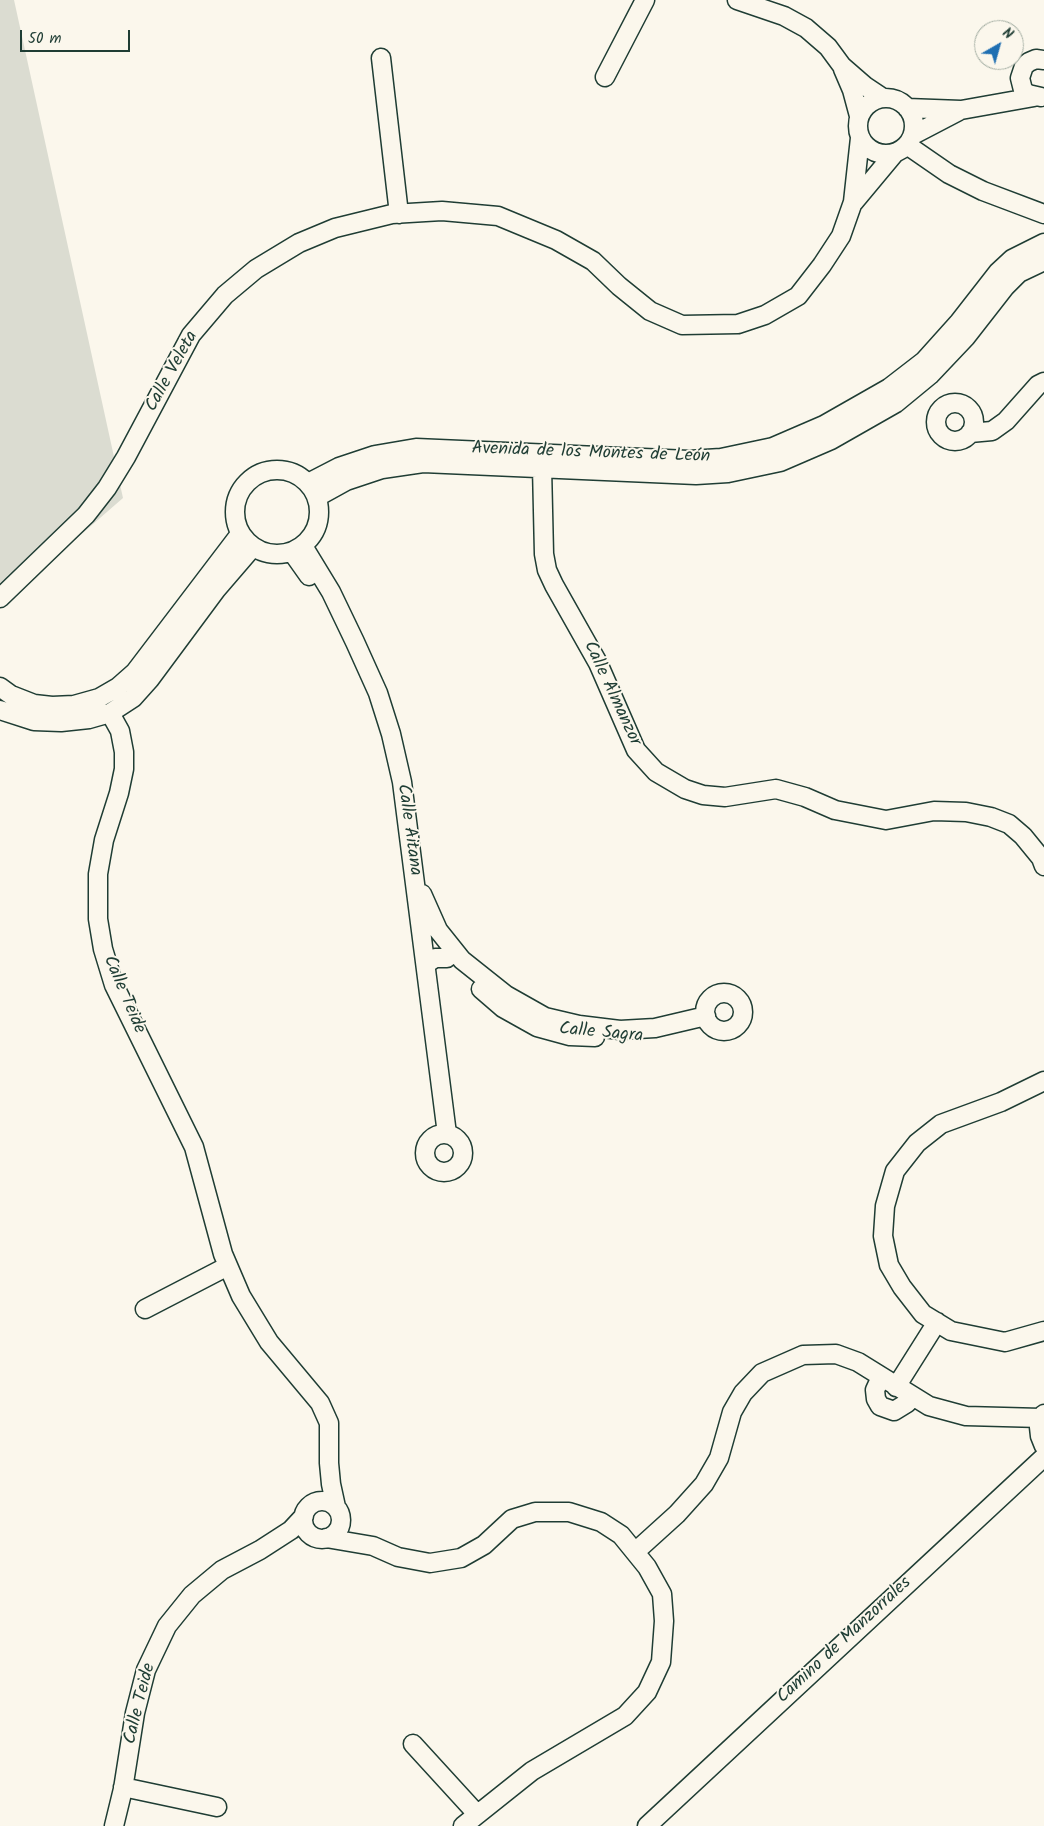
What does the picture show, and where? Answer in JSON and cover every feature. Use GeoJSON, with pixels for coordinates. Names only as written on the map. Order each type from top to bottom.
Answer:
{"type":"FeatureCollection","features":[{"type":"Feature","properties":{"kind":"street"},"geometry":{"type":"LineString","coordinates":[[605,76],[645,0]]}},
{"type":"Feature","properties":{"kind":"street"},"geometry":{"type":"LineString","coordinates":[[737,0],[784,16],[806,28],[828,47],[842,66],[865,86],[883,98]]}},
{"type":"Feature","properties":{"kind":"street"},"geometry":{"type":"LineString","coordinates":[[382,58],[399,214]]}},
{"type":"Feature","properties":{"kind":"street"},"geometry":{"type":"LineString","coordinates":[[1039,96],[1023,90],[1020,84],[1021,71],[1029,62],[1044,60]]}},
{"type":"Feature","properties":{"kind":"street"},"geometry":{"type":"LineString","coordinates":[[842,66],[852,90],[859,116],[858,131],[860,138],[870,150],[886,155],[905,145],[914,126],[912,116],[907,108],[892,98],[883,98],[868,104],[859,116]]}},
{"type":"Feature","properties":{"kind":"street","name":"Calle Veleta"},"geometry":{"type":"LineString","coordinates":[[907,108],[961,110],[1039,96]]}},
{"type":"Feature","properties":{"kind":"street","name":"Calle Veleta"},"geometry":{"type":"LineString","coordinates":[[853,202],[905,145],[961,110]]}},
{"type":"Feature","properties":{"kind":"street","name":"Calle Veleta"},"geometry":{"type":"LineString","coordinates":[[0,598],[86,515],[107,488],[126,457],[191,335],[225,295],[256,269],[298,243],[335,228],[399,214],[442,211],[498,216],[556,240],[592,261],[618,286],[650,311],[682,325],[738,324],[765,315],[798,296],[822,265],[841,236],[853,202],[860,138]]}},
{"type":"Feature","properties":{"kind":"street"},"geometry":{"type":"LineString","coordinates":[[905,145],[949,174],[983,191],[1044,214]]}},
{"type":"Feature","properties":{"kind":"street","name":"Avenida de los Montes de León"},"geometry":{"type":"LineString","coordinates":[[313,490],[339,467],[375,455],[416,448],[688,460],[722,458],[773,447],[824,425],[889,388],[924,361],[959,322],[1005,265],[1012,259],[1044,242]]}},
{"type":"Feature","properties":{"kind":"street","name":"Avenida de los Montes de León"},"geometry":{"type":"LineString","coordinates":[[313,490],[346,482],[382,470],[423,462],[696,475],[728,472],[780,462],[831,440],[896,403],[930,376],[966,337],[1012,280],[1019,274],[1044,261]]}},
{"type":"Feature","properties":{"kind":"street"},"geometry":{"type":"LineString","coordinates":[[970,433],[992,430],[999,426],[1006,421],[1038,385],[1044,382]]}},
{"type":"Feature","properties":{"kind":"street","name":"Calle Almanzor"},"geometry":{"type":"LineString","coordinates":[[542,467],[544,554],[547,570],[598,663],[636,750],[656,772],[685,789],[702,795],[725,797],[776,789],[835,810],[886,820],[934,811],[966,812],[991,817],[1009,824],[1023,836],[1041,858],[1044,866]]}},
{"type":"Feature","properties":{"kind":"street"},"geometry":{"type":"LineString","coordinates":[[271,470],[284,470],[297,475],[313,490],[320,510],[318,524],[312,536],[298,549],[279,555],[265,553],[253,548],[240,534],[235,521],[235,507],[242,488],[258,474],[271,470]]}},
{"type":"Feature","properties":{"kind":"street"},"geometry":{"type":"LineString","coordinates":[[0,687],[11,695],[34,704],[52,706],[74,705],[98,698],[118,687],[135,672],[240,534]]}},
{"type":"Feature","properties":{"kind":"street"},"geometry":{"type":"LineString","coordinates":[[0,710],[34,721],[61,722],[89,719],[110,712],[133,698],[150,679],[216,590],[253,548]]}},
{"type":"Feature","properties":{"kind":"street","name":"Calle Aitana"},"geometry":{"type":"LineString","coordinates":[[298,549],[331,592],[378,693],[391,734],[402,782],[414,878],[417,925]]}},
{"type":"Feature","properties":{"kind":"street","name":"Calle Aitana"},"geometry":{"type":"LineString","coordinates":[[298,549],[371,701],[398,799],[417,925],[433,953],[442,1135]]}},
{"type":"Feature","properties":{"kind":"street","name":"Calle Teide"},"geometry":{"type":"LineString","coordinates":[[110,712],[120,731],[124,752],[124,769],[119,793],[104,840],[98,874],[98,919],[103,949],[114,985],[194,1147],[222,1254],[241,1296],[269,1342],[320,1403],[329,1423],[329,1463],[331,1484],[337,1508]]}},
{"type":"Feature","properties":{"kind":"street","name":"Calle Sagra"},"geometry":{"type":"LineString","coordinates":[[414,878],[438,930],[433,953]]}},
{"type":"Feature","properties":{"kind":"street","name":"Calle Sagra"},"geometry":{"type":"LineString","coordinates":[[417,925],[433,953],[462,960],[506,995],[546,1016],[579,1026],[620,1030],[656,1028],[707,1019]]}},
{"type":"Feature","properties":{"kind":"street"},"geometry":{"type":"LineString","coordinates":[[1042,1080],[1001,1102],[972,1111],[941,1124],[917,1143],[895,1171],[885,1206],[883,1236],[889,1265],[902,1287],[923,1314],[951,1331],[1005,1342],[1044,1331]]}},
{"type":"Feature","properties":{"kind":"street"},"geometry":{"type":"LineString","coordinates":[[145,1309],[228,1266]]}},
{"type":"Feature","properties":{"kind":"street"},"geometry":{"type":"LineString","coordinates":[[896,1387],[937,1322]]}},
{"type":"Feature","properties":{"kind":"street"},"geometry":{"type":"LineString","coordinates":[[635,1552],[677,1514],[704,1484],[719,1458],[732,1412],[743,1393],[762,1373],[803,1355],[836,1354],[858,1362],[928,1406],[966,1416],[1043,1416],[1039,1427],[1044,1446]]}},
{"type":"Feature","properties":{"kind":"street"},"geometry":{"type":"LineString","coordinates":[[881,1377],[875,1390],[876,1399],[880,1406],[894,1411],[907,1403],[912,1397]]}},
{"type":"Feature","properties":{"kind":"street","name":"Camino de Manzorrales"},"geometry":{"type":"LineString","coordinates":[[647,1826],[1044,1457]]}},
{"type":"Feature","properties":{"kind":"street","name":"Calle Teide"},"geometry":{"type":"LineString","coordinates":[[114,1826],[123,1787],[135,1713],[146,1670],[167,1626],[192,1595],[222,1570],[260,1550],[291,1530],[308,1510],[329,1463]]}},
{"type":"Feature","properties":{"kind":"street"},"geometry":{"type":"LineString","coordinates":[[374,1546],[337,1508],[325,1501],[308,1510],[306,1528],[320,1538],[374,1546],[398,1557],[430,1564],[460,1558],[484,1545],[512,1519],[535,1512],[569,1512],[601,1522],[621,1535],[647,1567],[662,1594],[664,1622],[661,1662],[647,1692],[625,1716],[532,1771],[464,1826]]}},
{"type":"Feature","properties":{"kind":"street"},"geometry":{"type":"LineString","coordinates":[[320,1538],[331,1536],[340,1527],[341,1515],[337,1508]]}},
{"type":"Feature","properties":{"kind":"street","name":"Calle Teide"},"geometry":{"type":"LineString","coordinates":[[260,1550],[320,1538]]}},
{"type":"Feature","properties":{"kind":"street"},"geometry":{"type":"LineString","coordinates":[[413,1744],[477,1814]]}},
{"type":"Feature","properties":{"kind":"street"},"geometry":{"type":"LineString","coordinates":[[123,1787],[218,1807]]}},
{"type":"Feature","properties":{"kind":"shaded area"},"geometry":{"type":"Polygon","coordinates":[[[0,0],[14,0],[123,498],[0,605],[0,0]]]}}]}
